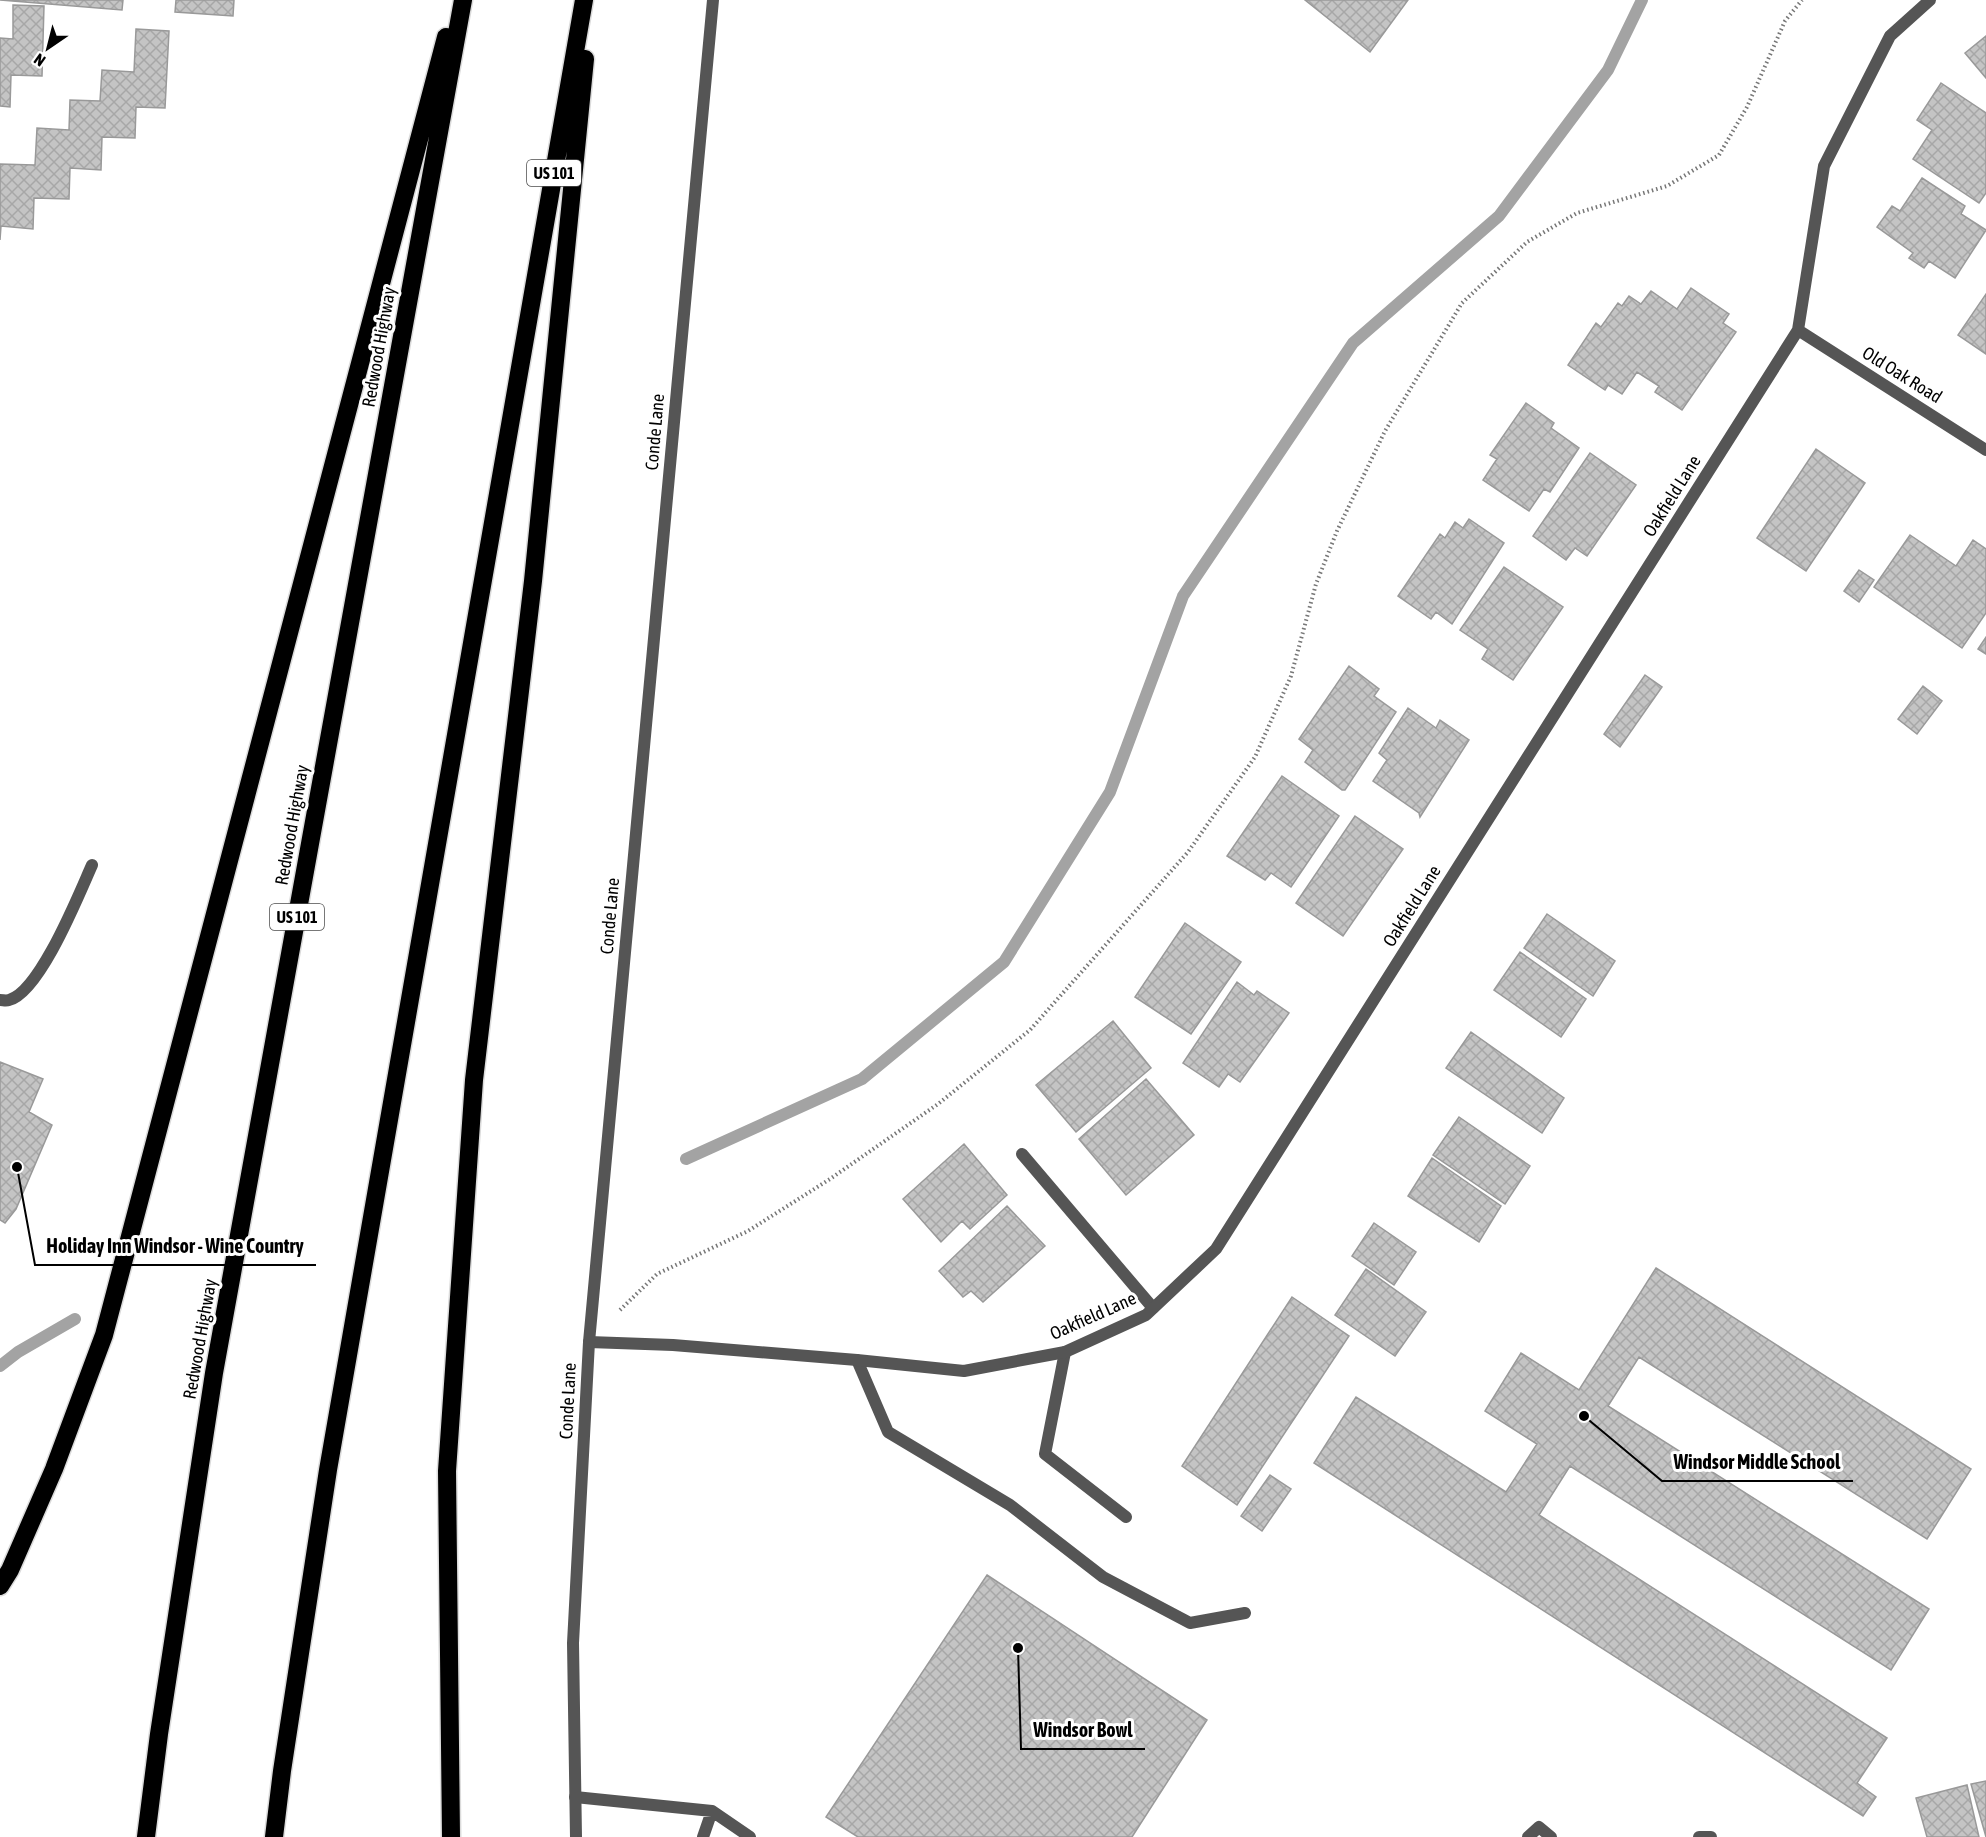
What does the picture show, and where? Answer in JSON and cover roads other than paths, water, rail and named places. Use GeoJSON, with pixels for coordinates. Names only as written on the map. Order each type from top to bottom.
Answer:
{"type":"FeatureCollection","features":[{"type":"Feature","properties":{"kind":"highway"},"geometry":{"type":"LineString","coordinates":[[0,1586],[10,1570],[54,1469],[104,1335],[455,0]]}},
{"type":"Feature","properties":{"kind":"highway","name":"Redwood Highway"},"geometry":{"type":"LineString","coordinates":[[146,1837],[159,1734],[214,1373],[463,0]]}},
{"type":"Feature","properties":{"kind":"highway","name":"US 101"},"geometry":{"type":"LineString","coordinates":[[274,1837],[330,1458],[584,0]]}},
{"type":"Feature","properties":{"kind":"highway"},"geometry":{"type":"LineString","coordinates":[[451,1837],[447,1471],[474,1080],[533,581],[591,0]]}},
{"type":"Feature","properties":{"kind":"street","name":"Conde Lane"},"geometry":{"type":"LineString","coordinates":[[576,1837],[573,1643],[589,1342],[713,0]]}},
{"type":"Feature","properties":{"kind":"street","name":"Oakfield Lane"},"geometry":{"type":"LineString","coordinates":[[589,1342],[673,1345],[964,1371],[1065,1352],[1146,1315],[1216,1249],[1798,330],[1824,166],[1890,36],[1930,0]]}},
{"type":"Feature","properties":{"kind":"street","name":"Old Oak Road"},"geometry":{"type":"LineString","coordinates":[[1798,330],[1986,450]]}},
{"type":"Feature","properties":{"kind":"street"},"geometry":{"type":"LineString","coordinates":[[0,1000],[10,1000],[25,989],[44,964],[92,865]]}},
{"type":"Feature","properties":{"kind":"street"},"geometry":{"type":"LineString","coordinates":[[1022,1155],[1153,1308]]}},
{"type":"Feature","properties":{"kind":"street"},"geometry":{"type":"LineString","coordinates":[[1065,1352],[1045,1454],[1126,1517]]}},
{"type":"Feature","properties":{"kind":"street"},"geometry":{"type":"LineString","coordinates":[[857,1360],[888,1432],[1010,1505],[1103,1577],[1190,1623],[1245,1613]]}},
{"type":"Feature","properties":{"kind":"street"},"geometry":{"type":"LineString","coordinates":[[575,1797],[712,1811],[750,1837]]}},
{"type":"Feature","properties":{"kind":"street"},"geometry":{"type":"LineString","coordinates":[[703,1837],[712,1811]]}},
{"type":"Feature","properties":{"kind":"street"},"geometry":{"type":"LineString","coordinates":[[1528,1837],[1539,1827],[1551,1837]]}},
{"type":"Feature","properties":{"kind":"street"},"geometry":{"type":"LineString","coordinates":[[1699,1837],[1711,1837]]}},
{"type":"Feature","properties":{"kind":"waterway"},"geometry":{"type":"LineString","coordinates":[[686,1159],[862,1079],[1004,962],[1110,792],[1183,596],[1353,343],[1499,216],[1608,70],[1642,0]]}},
{"type":"Feature","properties":{"kind":"waterway"},"geometry":{"type":"LineString","coordinates":[[0,1366],[18,1352],[75,1319]]}},
{"type":"Feature","properties":{"kind":"place","name":"Holiday Inn Windsor - Wine Country"},"geometry":{"type":"Point","coordinates":[17,1167]}},
{"type":"Feature","properties":{"kind":"place","name":"Windsor Middle School"},"geometry":{"type":"Point","coordinates":[1584,1416]}},
{"type":"Feature","properties":{"kind":"place","name":"Windsor Bowl"},"geometry":{"type":"Point","coordinates":[1018,1648]}}]}
